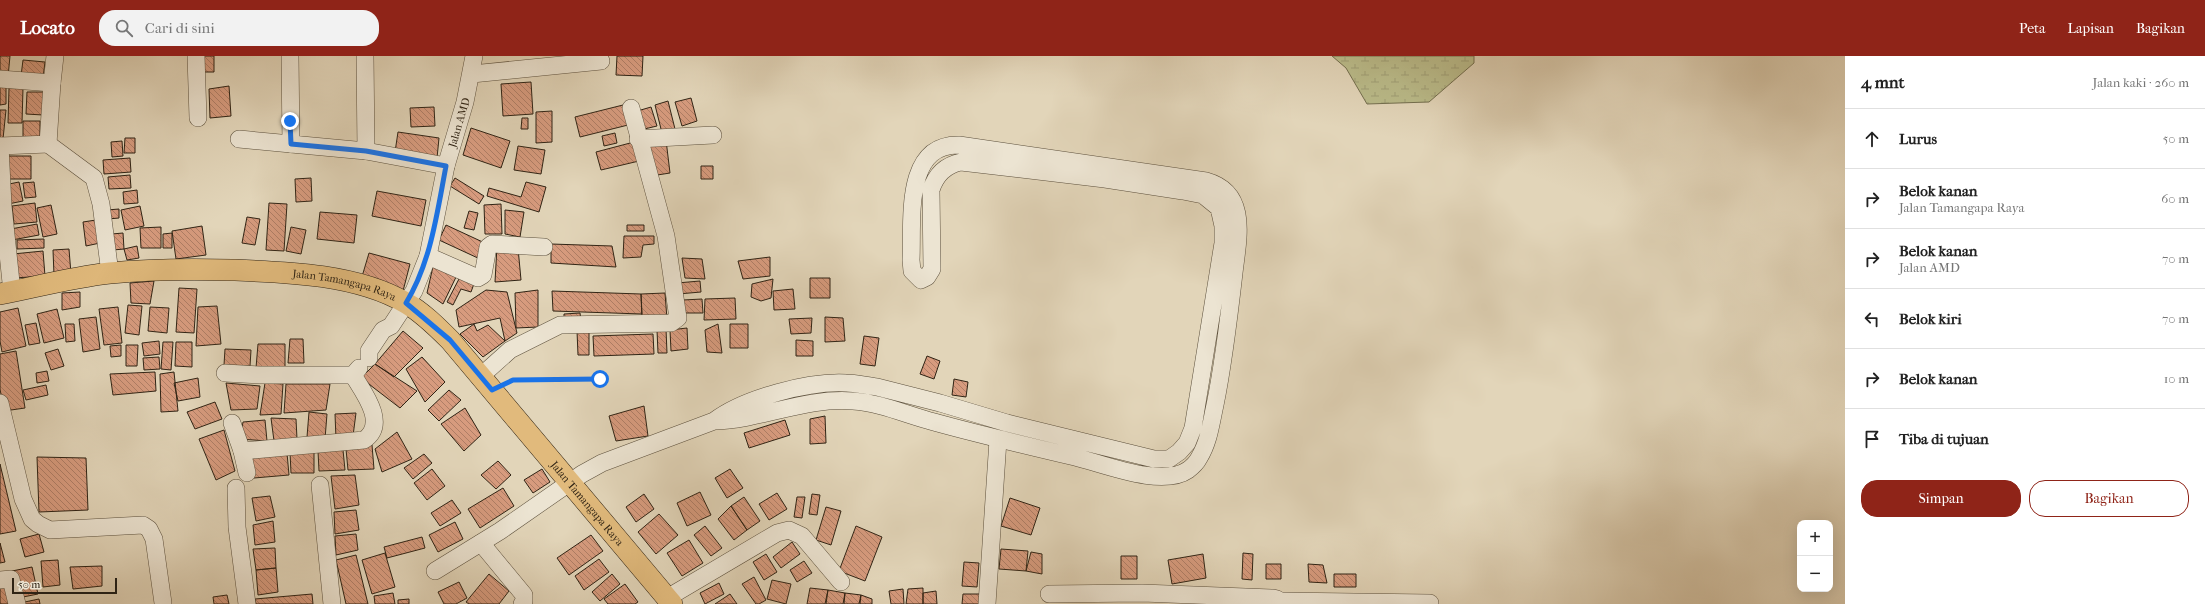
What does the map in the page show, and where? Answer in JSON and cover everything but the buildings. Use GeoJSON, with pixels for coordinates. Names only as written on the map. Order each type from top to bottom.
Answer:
{"type":"FeatureCollection","features":[{"type":"Feature","properties":{"kind":"main road","name":"Jalan Tamangapa Raya"},"geometry":{"type":"LineString","coordinates":[[6,293],[110,273],[187,269],[288,272],[329,278],[369,288],[406,303],[450,340],[669,601]]}},
{"type":"Feature","properties":{"kind":"street"},"geometry":{"type":"LineString","coordinates":[[48,144],[55,56]]}},
{"type":"Feature","properties":{"kind":"street"},"geometry":{"type":"LineString","coordinates":[[196,56],[198,118]]}},
{"type":"Feature","properties":{"kind":"street"},"geometry":{"type":"LineString","coordinates":[[290,56],[291,144]]}},
{"type":"Feature","properties":{"kind":"street"},"geometry":{"type":"LineString","coordinates":[[364,56],[366,151]]}},
{"type":"Feature","properties":{"kind":"street","name":"Jalan AMD"},"geometry":{"type":"LineString","coordinates":[[353,375],[369,358],[369,351],[383,330],[391,326],[414,291],[428,256],[446,166],[472,74],[474,56]]}},
{"type":"Feature","properties":{"kind":"street"},"geometry":{"type":"LineString","coordinates":[[472,74],[601,61]]}},
{"type":"Feature","properties":{"kind":"street"},"geometry":{"type":"LineString","coordinates":[[0,79],[52,83]]}},
{"type":"Feature","properties":{"kind":"street"},"geometry":{"type":"LineString","coordinates":[[486,383],[510,350],[560,325],[671,323],[678,318],[666,236],[638,139],[631,108]]}},
{"type":"Feature","properties":{"kind":"street"},"geometry":{"type":"LineString","coordinates":[[638,139],[713,136]]}},
{"type":"Feature","properties":{"kind":"street"},"geometry":{"type":"LineString","coordinates":[[240,139],[366,151],[446,166]]}},
{"type":"Feature","properties":{"kind":"street"},"geometry":{"type":"LineString","coordinates":[[6,293],[0,146],[48,144],[94,178],[101,204],[110,273]]}},
{"type":"Feature","properties":{"kind":"street"},"geometry":{"type":"LineString","coordinates":[[435,570],[481,543],[570,482],[602,463],[714,421],[730,410],[758,399],[800,388],[846,383],[884,389],[940,402],[1007,423],[1154,459],[1169,459],[1179,452],[1187,443],[1193,428],[1223,243],[1222,215],[1213,201],[1203,195],[1105,179],[962,162],[949,164],[934,181],[931,190],[932,269],[928,277],[921,280],[916,278],[912,271],[911,260],[915,183],[924,161],[940,147],[959,144],[1206,181],[1217,184],[1230,194],[1235,204],[1238,218],[1238,245],[1220,380],[1208,439],[1198,460],[1188,470],[1171,476],[1156,477],[998,440],[874,403],[852,401],[802,404],[754,416],[714,421]]}},
{"type":"Feature","properties":{"kind":"street"},"geometry":{"type":"LineString","coordinates":[[940,147],[949,164]]}},
{"type":"Feature","properties":{"kind":"street"},"geometry":{"type":"LineString","coordinates":[[1213,201],[1230,194]]}},
{"type":"Feature","properties":{"kind":"street"},"geometry":{"type":"LineString","coordinates":[[428,256],[478,278],[483,275],[488,247],[492,244],[544,247]]}},
{"type":"Feature","properties":{"kind":"street"},"geometry":{"type":"LineString","coordinates":[[224,373],[260,375],[353,375],[372,410],[375,425],[371,435],[364,440],[242,451]]}},
{"type":"Feature","properties":{"kind":"street"},"geometry":{"type":"LineString","coordinates":[[0,403],[23,499],[32,519],[50,530],[143,525],[149,529],[154,539],[163,603]]}},
{"type":"Feature","properties":{"kind":"street"},"geometry":{"type":"LineString","coordinates":[[232,423],[242,451],[247,473]]}},
{"type":"Feature","properties":{"kind":"street"},"geometry":{"type":"LineString","coordinates":[[987,604],[998,440]]}},
{"type":"Feature","properties":{"kind":"street"},"geometry":{"type":"LineString","coordinates":[[1179,452],[1188,470]]}},
{"type":"Feature","properties":{"kind":"street"},"geometry":{"type":"LineString","coordinates":[[320,485],[332,604]]}},
{"type":"Feature","properties":{"kind":"street"},"geometry":{"type":"LineString","coordinates":[[236,488],[237,527],[247,604]]}},
{"type":"Feature","properties":{"kind":"street"},"geometry":{"type":"LineString","coordinates":[[669,601],[777,533],[789,530],[802,536],[841,582]]}},
{"type":"Feature","properties":{"kind":"street"},"geometry":{"type":"LineString","coordinates":[[481,543],[524,595],[524,601],[522,604]]}},
{"type":"Feature","properties":{"kind":"street"},"geometry":{"type":"LineString","coordinates":[[0,580],[10,579],[17,604]]}},
{"type":"Feature","properties":{"kind":"street"},"geometry":{"type":"LineString","coordinates":[[1049,594],[1142,599],[1272,598],[1280,603],[1430,603]]}},
{"type":"Feature","properties":{"kind":"path"},"geometry":{"type":"LineString","coordinates":[[486,383],[513,380],[600,379]]}},
{"type":"Feature","properties":{"kind":"green space"},"geometry":{"type":"Polygon","coordinates":[[[1332,56],[1474,56],[1474,63],[1429,102],[1367,104],[1346,68],[1332,56]]]}},
{"type":"Feature","properties":{"kind":"route"},"geometry":{"type":"LineString","coordinates":[[290,121],[291,144],[311,144],[366,151],[446,166],[428,256],[414,291],[406,303],[436,326],[450,340],[492,390],[513,380],[600,379]]}}]}
